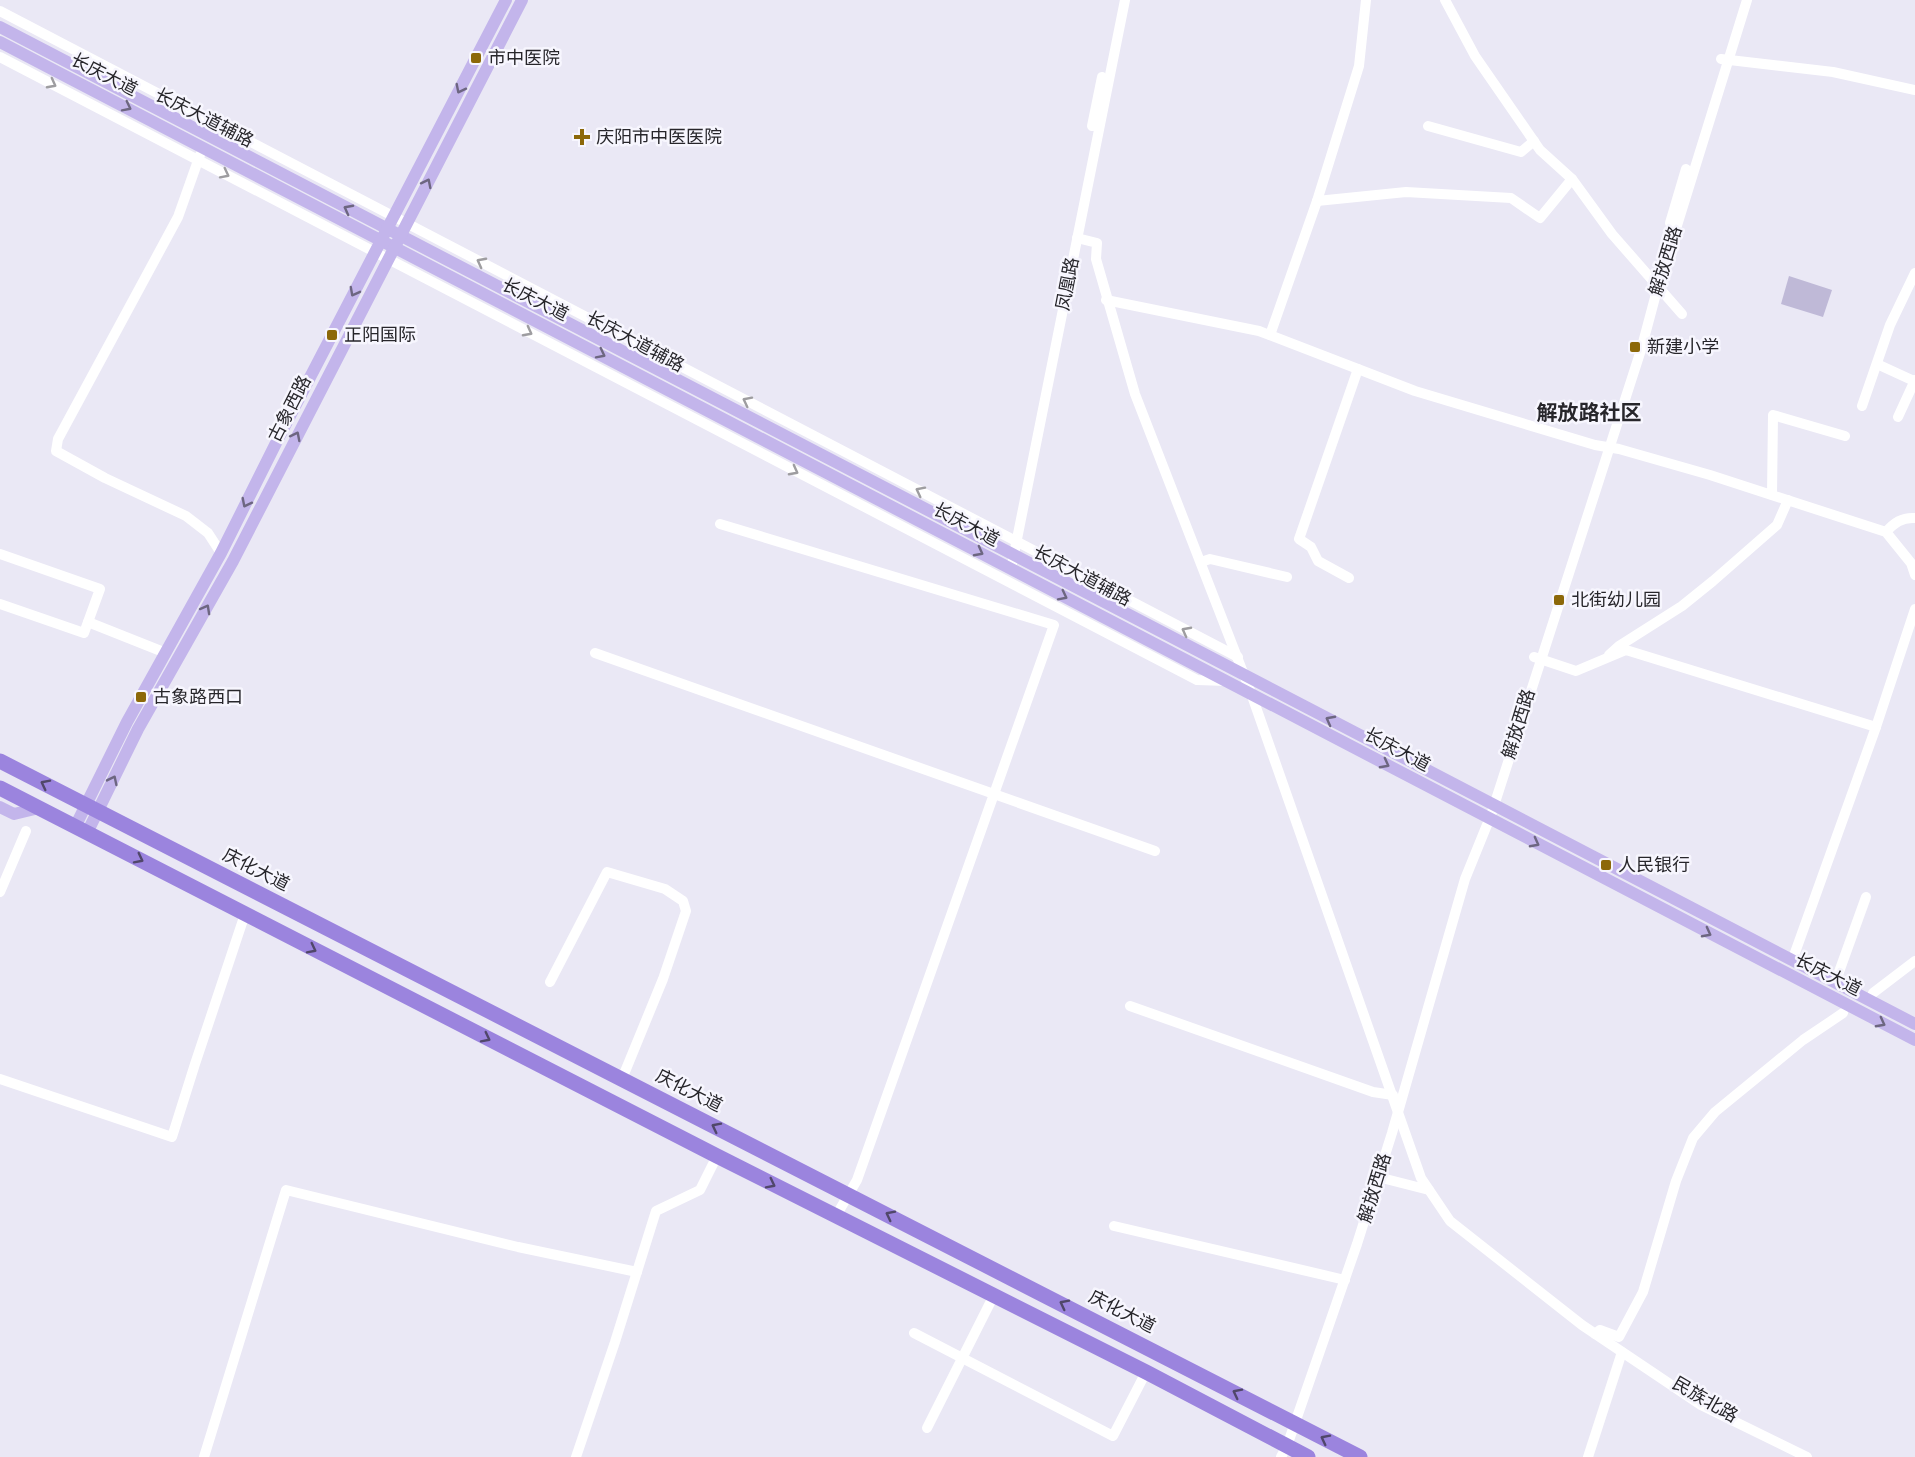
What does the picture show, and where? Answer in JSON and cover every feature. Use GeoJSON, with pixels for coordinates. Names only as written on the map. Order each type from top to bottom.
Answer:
{"type":"FeatureCollection","features":[{"type":"Feature","properties":{"kind":"highway","name":"庆化大道"},"geometry":{"type":"LineString","coordinates":[[1,761],[1360,1457]]}},
{"type":"Feature","properties":{"kind":"highway"},"geometry":{"type":"LineString","coordinates":[[0,788],[993,1297],[1146,1372],[1283,1449],[1308,1457]]}},
{"type":"Feature","properties":{"kind":"main road","name":"古象西路"},"geometry":{"type":"LineString","coordinates":[[81,830],[127,722],[220,553],[506,0]]}},
{"type":"Feature","properties":{"kind":"main road","name":"古象西路"},"geometry":{"type":"LineString","coordinates":[[91,808],[233,561],[522,0]]}},
{"type":"Feature","properties":{"kind":"main road","name":"长庆大道"},"geometry":{"type":"LineString","coordinates":[[0,27],[385,235]]}},
{"type":"Feature","properties":{"kind":"main road","name":"长庆大道"},"geometry":{"type":"LineString","coordinates":[[0,42],[203,147],[397,241],[1011,553],[1915,1024]]}},
{"type":"Feature","properties":{"kind":"main road","name":"长庆大道"},"geometry":{"type":"LineString","coordinates":[[397,241],[1008,567],[1915,1040]]}},
{"type":"Feature","properties":{"kind":"main road"},"geometry":{"type":"LineString","coordinates":[[0,807],[14,814],[39,808]]}},
{"type":"Feature","properties":{"kind":"street","name":"凤凰路"},"geometry":{"type":"LineString","coordinates":[[1014,540],[1118,0]]}},
{"type":"Feature","properties":{"kind":"street","name":"凤凰路"},"geometry":{"type":"LineString","coordinates":[[1008,567],[1125,0]]}},
{"type":"Feature","properties":{"kind":"street"},"geometry":{"type":"LineString","coordinates":[[1270,335],[1317,201],[1359,66],[1366,0]]}},
{"type":"Feature","properties":{"kind":"street"},"geometry":{"type":"LineString","coordinates":[[1445,0],[1475,56],[1540,150],[1572,179],[1612,234],[1682,314]]}},
{"type":"Feature","properties":{"kind":"street","name":"解放西路"},"geometry":{"type":"LineString","coordinates":[[1283,1449],[1399,1111],[1465,879],[1606,447],[1641,351],[1655,283],[1724,59],[1739,0]]}},
{"type":"Feature","properties":{"kind":"street","name":"解放西路"},"geometry":{"type":"LineString","coordinates":[[1724,59],[1747,0]]}},
{"type":"Feature","properties":{"kind":"street","name":"长庆大道辅路"},"geometry":{"type":"LineString","coordinates":[[0,11],[1238,657]]}},
{"type":"Feature","properties":{"kind":"street"},"geometry":{"type":"LineString","coordinates":[[0,57],[1197,680],[1228,681]]}},
{"type":"Feature","properties":{"kind":"street"},"geometry":{"type":"LineString","coordinates":[[1724,59],[1833,72],[1915,90]]}},
{"type":"Feature","properties":{"kind":"street"},"geometry":{"type":"LineString","coordinates":[[1428,126],[1521,152],[1534,141]]}},
{"type":"Feature","properties":{"kind":"street"},"geometry":{"type":"LineString","coordinates":[[203,147],[178,217],[58,439],[56,451],[105,478],[186,516],[208,533],[220,553]]}},
{"type":"Feature","properties":{"kind":"street"},"geometry":{"type":"LineString","coordinates":[[1317,201],[1406,192],[1511,198],[1540,218],[1572,179]]}},
{"type":"Feature","properties":{"kind":"street"},"geometry":{"type":"LineString","coordinates":[[1077,238],[1097,243],[1096,259],[1106,300],[1134,394],[1245,675],[1421,1178],[1450,1221],[1597,1333],[1600,1330],[1619,1337],[1643,1292],[1676,1181],[1693,1138],[1715,1112],[1803,1040],[1843,1013]]}},
{"type":"Feature","properties":{"kind":"street"},"geometry":{"type":"LineString","coordinates":[[1862,406],[1890,325],[1915,273]]}},
{"type":"Feature","properties":{"kind":"street"},"geometry":{"type":"LineString","coordinates":[[1106,300],[1259,331],[1415,391],[1710,475],[1886,532],[1911,563],[1915,575]]}},
{"type":"Feature","properties":{"kind":"street"},"geometry":{"type":"LineString","coordinates":[[1877,364],[1915,380],[1898,417]]}},
{"type":"Feature","properties":{"kind":"street"},"geometry":{"type":"LineString","coordinates":[[1349,578],[1318,561],[1311,547],[1299,539],[1358,369]]}},
{"type":"Feature","properties":{"kind":"street"},"geometry":{"type":"LineString","coordinates":[[1772,495],[1773,415],[1845,436]]}},
{"type":"Feature","properties":{"kind":"street"},"geometry":{"type":"LineString","coordinates":[[1604,660],[1619,645],[1682,606],[1777,525],[1788,500]]}},
{"type":"Feature","properties":{"kind":"street"},"geometry":{"type":"LineString","coordinates":[[1886,532],[1902,519],[1915,518]]}},
{"type":"Feature","properties":{"kind":"street"},"geometry":{"type":"LineString","coordinates":[[720,524],[1054,625],[857,1180],[836,1216]]}},
{"type":"Feature","properties":{"kind":"street"},"geometry":{"type":"LineString","coordinates":[[0,554],[100,589],[84,633],[0,604]]}},
{"type":"Feature","properties":{"kind":"street"},"geometry":{"type":"LineString","coordinates":[[1201,562],[1210,559],[1287,577]]}},
{"type":"Feature","properties":{"kind":"street"},"geometry":{"type":"LineString","coordinates":[[1792,961],[1876,727],[1915,609]]}},
{"type":"Feature","properties":{"kind":"street"},"geometry":{"type":"LineString","coordinates":[[88,622],[166,653]]}},
{"type":"Feature","properties":{"kind":"street"},"geometry":{"type":"LineString","coordinates":[[1537,658],[1576,671],[1626,650],[1876,727]]}},
{"type":"Feature","properties":{"kind":"street"},"geometry":{"type":"LineString","coordinates":[[595,653],[1155,851]]}},
{"type":"Feature","properties":{"kind":"street","name":"解放西路"},"geometry":{"type":"LineString","coordinates":[[1375,1176],[1394,1098],[1449,906],[1459,877],[1486,817]]}},
{"type":"Feature","properties":{"kind":"street"},"geometry":{"type":"LineString","coordinates":[[0,892],[26,831]]}},
{"type":"Feature","properties":{"kind":"street"},"geometry":{"type":"LineString","coordinates":[[550,982],[607,872],[665,889],[683,901],[686,912],[622,1079]]}},
{"type":"Feature","properties":{"kind":"street"},"geometry":{"type":"LineString","coordinates":[[1835,983],[1866,897]]}},
{"type":"Feature","properties":{"kind":"street"},"geometry":{"type":"LineString","coordinates":[[0,1079],[172,1137],[209,1018],[245,914]]}},
{"type":"Feature","properties":{"kind":"street"},"geometry":{"type":"LineString","coordinates":[[1873,993],[1915,961]]}},
{"type":"Feature","properties":{"kind":"street"},"geometry":{"type":"LineString","coordinates":[[1130,1006],[1394,1098]]}},
{"type":"Feature","properties":{"kind":"street"},"geometry":{"type":"LineString","coordinates":[[576,1457],[656,1211],[700,1190],[717,1156]]}},
{"type":"Feature","properties":{"kind":"street"},"geometry":{"type":"LineString","coordinates":[[1375,1176],[1429,1190]]}},
{"type":"Feature","properties":{"kind":"street"},"geometry":{"type":"LineString","coordinates":[[204,1457],[286,1190],[518,1247],[637,1272]]}},
{"type":"Feature","properties":{"kind":"street"},"geometry":{"type":"LineString","coordinates":[[1114,1226],[1342,1279]]}},
{"type":"Feature","properties":{"kind":"street"},"geometry":{"type":"LineString","coordinates":[[927,1428],[993,1297]]}},
{"type":"Feature","properties":{"kind":"street"},"geometry":{"type":"LineString","coordinates":[[914,1333],[1113,1436],[1146,1372]]}},
{"type":"Feature","properties":{"kind":"street","name":"民族北路"},"geometry":{"type":"LineString","coordinates":[[1597,1333],[1701,1405],[1807,1457]]}},
{"type":"Feature","properties":{"kind":"street","name":"民族北路"},"geometry":{"type":"LineString","coordinates":[[1597,1333],[1702,1402],[1817,1457]]}},
{"type":"Feature","properties":{"kind":"street"},"geometry":{"type":"LineString","coordinates":[[1588,1457],[1622,1352]]}},
{"type":"Feature","properties":{"kind":"shaded area"},"geometry":{"type":"Polygon","coordinates":[[[1789,276],[1832,290],[1823,317],[1781,304],[1789,276]]]}},
{"type":"Feature","properties":{"kind":"place","name":"市中医院"},"geometry":{"type":"Point","coordinates":[476,58]}},
{"type":"Feature","properties":{"kind":"place","name":"庆阳市中医医院"},"geometry":{"type":"Point","coordinates":[582,137]}},
{"type":"Feature","properties":{"kind":"place","name":"正阳国际"},"geometry":{"type":"Point","coordinates":[332,335]}},
{"type":"Feature","properties":{"kind":"place","name":"新建小学"},"geometry":{"type":"Point","coordinates":[1635,347]}},
{"type":"Feature","properties":{"kind":"place","name":"北街幼儿园"},"geometry":{"type":"Point","coordinates":[1559,600]}},
{"type":"Feature","properties":{"kind":"place","name":"古象路西口"},"geometry":{"type":"Point","coordinates":[141,697]}},
{"type":"Feature","properties":{"kind":"place","name":"人民银行"},"geometry":{"type":"Point","coordinates":[1606,865]}},
{"type":"Feature","properties":{"kind":"district","name":"解放路社区"},"geometry":{"type":"Point","coordinates":[1589,414]}}]}
